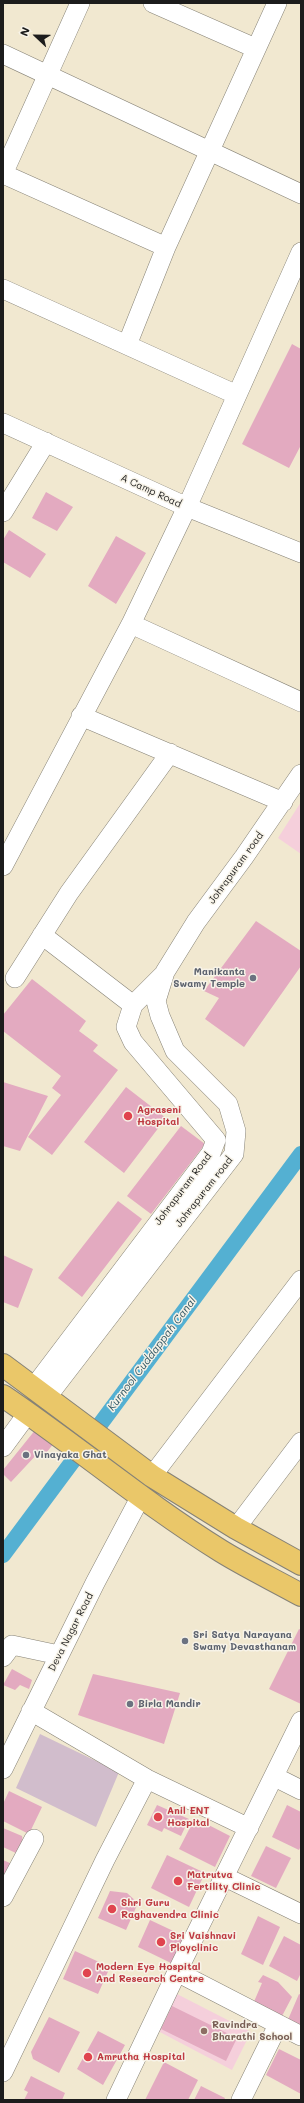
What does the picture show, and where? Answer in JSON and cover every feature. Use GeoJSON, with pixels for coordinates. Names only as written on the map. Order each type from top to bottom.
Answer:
{"type":"FeatureCollection","features":[{"type":"Feature","properties":{"kind":"main road"},"geometry":{"type":"LineString","coordinates":[[3,1365],[47,1396],[152,1476],[236,1528],[301,1564]]}},
{"type":"Feature","properties":{"kind":"main road"},"geometry":{"type":"LineString","coordinates":[[3,1396],[141,1496],[221,1551],[301,1595]]}},
{"type":"Feature","properties":{"kind":"street"},"geometry":{"type":"LineString","coordinates":[[80,3],[3,174],[166,247]]}},
{"type":"Feature","properties":{"kind":"street"},"geometry":{"type":"LineString","coordinates":[[154,3],[255,48]]}},
{"type":"Feature","properties":{"kind":"street"},"geometry":{"type":"LineString","coordinates":[[127,346],[166,247],[255,48],[277,3]]}},
{"type":"Feature","properties":{"kind":"street"},"geometry":{"type":"LineString","coordinates":[[3,54],[301,194]]}},
{"type":"Feature","properties":{"kind":"street"},"geometry":{"type":"LineString","coordinates":[[3,866],[131,624],[187,507],[301,252]]}},
{"type":"Feature","properties":{"kind":"street"},"geometry":{"type":"LineString","coordinates":[[3,290],[237,395]]}},
{"type":"Feature","properties":{"kind":"street","name":"A Camp Road"},"geometry":{"type":"LineString","coordinates":[[3,423],[187,507],[301,554]]}},
{"type":"Feature","properties":{"kind":"street"},"geometry":{"type":"LineString","coordinates":[[3,512],[46,442]]}},
{"type":"Feature","properties":{"kind":"street"},"geometry":{"type":"LineString","coordinates":[[131,624],[301,702]]}},
{"type":"Feature","properties":{"kind":"street"},"geometry":{"type":"LineString","coordinates":[[81,716],[283,802]]}},
{"type":"Feature","properties":{"kind":"street"},"geometry":{"type":"LineString","coordinates":[[15,978],[70,893],[170,753]]}},
{"type":"Feature","properties":{"kind":"street","name":"Johrapuram road"},"geometry":{"type":"LineString","coordinates":[[47,1396],[234,1154],[236,1131],[228,1104],[175,1051],[160,1016],[156,1001],[165,972],[196,922],[283,802],[301,774]]}},
{"type":"Feature","properties":{"kind":"street"},"geometry":{"type":"LineString","coordinates":[[42,935],[134,1005]]}},
{"type":"Feature","properties":{"kind":"street","name":"Johrapuram Road"},"geometry":{"type":"LineString","coordinates":[[47,1396],[211,1153],[216,1140],[133,1042],[126,1027],[134,1005],[165,972]]}},
{"type":"Feature","properties":{"kind":"street"},"geometry":{"type":"LineString","coordinates":[[152,1476],[301,1280]]}},
{"type":"Feature","properties":{"kind":"street"},"geometry":{"type":"LineString","coordinates":[[3,1447],[35,1418]]}},
{"type":"Feature","properties":{"kind":"street"},"geometry":{"type":"LineString","coordinates":[[236,1528],[301,1442]]}},
{"type":"Feature","properties":{"kind":"street","name":"Deva Nagar Road"},"geometry":{"type":"LineString","coordinates":[[3,1769],[59,1655],[141,1496]]}},
{"type":"Feature","properties":{"kind":"street"},"geometry":{"type":"LineString","coordinates":[[3,1657],[12,1645],[59,1655]]}},
{"type":"Feature","properties":{"kind":"street"},"geometry":{"type":"LineString","coordinates":[[31,1711],[147,1779],[249,1828]]}},
{"type":"Feature","properties":{"kind":"street"},"geometry":{"type":"LineString","coordinates":[[116,2100],[177,1972],[301,1721]]}},
{"type":"Feature","properties":{"kind":"street"},"geometry":{"type":"LineString","coordinates":[[274,1777],[301,1790]]}},
{"type":"Feature","properties":{"kind":"street"},"geometry":{"type":"LineString","coordinates":[[3,2072],[105,1860],[147,1779]]}},
{"type":"Feature","properties":{"kind":"street"},"geometry":{"type":"LineString","coordinates":[[3,1897],[34,1839]]}},
{"type":"Feature","properties":{"kind":"street"},"geometry":{"type":"LineString","coordinates":[[225,1877],[301,1914]]}},
{"type":"Feature","properties":{"kind":"street"},"geometry":{"type":"LineString","coordinates":[[177,1972],[301,2036]]}},
{"type":"Feature","properties":{"kind":"street"},"geometry":{"type":"LineString","coordinates":[[241,2100],[278,2025]]}},
{"type":"Feature","properties":{"kind":"shaded area"},"geometry":{"type":"Polygon","coordinates":[[[301,802],[301,854],[278,838],[301,802]]]}},
{"type":"Feature","properties":{"kind":"shaded area"},"geometry":{"type":"Polygon","coordinates":[[[40,1734],[119,1772],[96,1827],[16,1788],[40,1734]]]}},
{"type":"Feature","properties":{"kind":"shaded area","name":"Ravindra Bharathi School"},"geometry":{"type":"Polygon","coordinates":[[[175,1993],[251,2032],[232,2070],[156,2030],[175,1993]]]}},
{"type":"Feature","properties":{"kind":"building"},"geometry":{"type":"Polygon","coordinates":[[[292,344],[301,349],[301,445],[289,468],[242,444],[292,344]]]}},
{"type":"Feature","properties":{"kind":"building"},"geometry":{"type":"Polygon","coordinates":[[[46,492],[73,507],[57,531],[32,518],[46,492]]]}},
{"type":"Feature","properties":{"kind":"building"},"geometry":{"type":"Polygon","coordinates":[[[9,530],[46,554],[30,578],[3,562],[3,540],[9,530]]]}},
{"type":"Feature","properties":{"kind":"building"},"geometry":{"type":"Polygon","coordinates":[[[116,536],[146,553],[116,604],[88,586],[116,536]]]}},
{"type":"Feature","properties":{"kind":"building","name":"Manikanta Swamy Temple"},"geometry":{"type":"Polygon","coordinates":[[[256,921],[301,951],[301,966],[244,1047],[205,1019],[219,998],[204,991],[256,921]]]}},
{"type":"Feature","properties":{"kind":"building"},"geometry":{"type":"Polygon","coordinates":[[[32,979],[86,1021],[79,1031],[98,1045],[93,1051],[118,1070],[52,1155],[28,1137],[61,1095],[52,1088],[61,1076],[3,1031],[3,1015],[32,979]]]}},
{"type":"Feature","properties":{"kind":"building"},"geometry":{"type":"Polygon","coordinates":[[[3,1082],[48,1096],[20,1151],[3,1146],[3,1082]]]}},
{"type":"Feature","properties":{"kind":"building"},"geometry":{"type":"Polygon","coordinates":[[[126,1087],[166,1118],[124,1173],[84,1142],[126,1087]]]}},
{"type":"Feature","properties":{"kind":"building"},"geometry":{"type":"Polygon","coordinates":[[[181,1126],[205,1144],[151,1214],[127,1196],[181,1126]]]}},
{"type":"Feature","properties":{"kind":"building"},"geometry":{"type":"Polygon","coordinates":[[[118,1201],[142,1219],[82,1297],[58,1278],[118,1201]]]}},
{"type":"Feature","properties":{"kind":"building"},"geometry":{"type":"Polygon","coordinates":[[[3,1255],[33,1269],[18,1308],[3,1302],[3,1255]]]}},
{"type":"Feature","properties":{"kind":"building","name":"Vinayaka Ghat"},"geometry":{"type":"Polygon","coordinates":[[[36,1429],[54,1443],[43,1457],[39,1452],[11,1482],[3,1474],[3,1470],[36,1429]]]}},
{"type":"Feature","properties":{"kind":"building"},"geometry":{"type":"Polygon","coordinates":[[[299,1629],[301,1630],[301,1704],[269,1689],[299,1629]]]}},
{"type":"Feature","properties":{"kind":"building"},"geometry":{"type":"Polygon","coordinates":[[[12,1669],[32,1680],[29,1689],[20,1685],[15,1690],[3,1685],[12,1669]]]}},
{"type":"Feature","properties":{"kind":"building","name":"Birla Mandir"},"geometry":{"type":"Polygon","coordinates":[[[93,1674],[180,1693],[164,1744],[78,1715],[93,1674]]]}},
{"type":"Feature","properties":{"kind":"building"},"geometry":{"type":"Polygon","coordinates":[[[9,1791],[42,1807],[29,1834],[3,1821],[3,1804],[9,1791]]]}},
{"type":"Feature","properties":{"kind":"building"},"geometry":{"type":"Polygon","coordinates":[[[157,1805],[189,1819],[181,1836],[164,1828],[162,1832],[147,1825],[157,1805]]]}},
{"type":"Feature","properties":{"kind":"building"},"geometry":{"type":"Polygon","coordinates":[[[287,1805],[301,1812],[301,1846],[299,1850],[272,1837],[287,1805]]]}},
{"type":"Feature","properties":{"kind":"building"},"geometry":{"type":"Polygon","coordinates":[[[195,1818],[230,1836],[215,1867],[179,1849],[195,1818]]]}},
{"type":"Feature","properties":{"kind":"building"},"geometry":{"type":"Polygon","coordinates":[[[3,1828],[22,1836],[23,1842],[18,1854],[3,1847],[3,1828]]]}},
{"type":"Feature","properties":{"kind":"building"},"geometry":{"type":"Polygon","coordinates":[[[266,1846],[291,1858],[276,1888],[251,1876],[266,1846]]]}},
{"type":"Feature","properties":{"kind":"building","name":"Matrutva Fertility Clinic"},"geometry":{"type":"Polygon","coordinates":[[[167,1855],[205,1873],[189,1907],[151,1888],[167,1855]]]}},
{"type":"Feature","properties":{"kind":"building"},"geometry":{"type":"Polygon","coordinates":[[[3,1860],[12,1864],[7,1875],[3,1873],[3,1860]]]}},
{"type":"Feature","properties":{"kind":"building"},"geometry":{"type":"Polygon","coordinates":[[[110,1891],[127,1893],[138,1903],[126,1930],[98,1918],[110,1891]]]}},
{"type":"Feature","properties":{"kind":"building"},"geometry":{"type":"Polygon","coordinates":[[[258,1916],[280,1927],[263,1965],[241,1954],[258,1916]]]}},
{"type":"Feature","properties":{"kind":"building","name":"Sri Vaishnavi Ployclinic"},"geometry":{"type":"Polygon","coordinates":[[[150,1920],[184,1936],[171,1963],[138,1947],[150,1920]]]}},
{"type":"Feature","properties":{"kind":"building"},"geometry":{"type":"Polygon","coordinates":[[[284,1936],[301,1945],[301,1973],[297,1981],[269,1966],[284,1936]]]}},
{"type":"Feature","properties":{"kind":"building","name":"Modern Eye Hospital And Research Centre"},"geometry":{"type":"Polygon","coordinates":[[[75,1951],[110,1967],[98,1994],[63,1979],[75,1951]]]}},
{"type":"Feature","properties":{"kind":"building"},"geometry":{"type":"Polygon","coordinates":[[[263,1975],[278,1982],[292,1997],[281,2018],[253,2004],[262,1983],[258,1982],[263,1975]]]}},
{"type":"Feature","properties":{"kind":"building"},"geometry":{"type":"Polygon","coordinates":[[[299,1994],[301,1995],[301,2029],[287,2022],[299,1994]]]}},
{"type":"Feature","properties":{"kind":"building"},"geometry":{"type":"Polygon","coordinates":[[[172,2006],[237,2038],[226,2061],[161,2029],[172,2006]]]}},
{"type":"Feature","properties":{"kind":"building"},"geometry":{"type":"Polygon","coordinates":[[[49,2017],[80,2032],[59,2073],[33,2059],[31,2052],[49,2017]]]}},
{"type":"Feature","properties":{"kind":"building"},"geometry":{"type":"Polygon","coordinates":[[[98,2031],[125,2045],[103,2085],[77,2069],[98,2031]]]}},
{"type":"Feature","properties":{"kind":"building"},"geometry":{"type":"Polygon","coordinates":[[[279,2049],[301,2060],[301,2094],[266,2075],[279,2049]]]}},
{"type":"Feature","properties":{"kind":"building"},"geometry":{"type":"Polygon","coordinates":[[[164,2062],[198,2080],[188,2100],[145,2100],[164,2062]]]}},
{"type":"Feature","properties":{"kind":"building"},"geometry":{"type":"Polygon","coordinates":[[[31,2076],[65,2093],[62,2100],[24,2100],[28,2092],[24,2090],[31,2076]]]}},
{"type":"Feature","properties":{"kind":"building"},"geometry":{"type":"Polygon","coordinates":[[[201,2086],[225,2098],[224,2100],[194,2100],[201,2086]]]}},
{"type":"Feature","properties":{"kind":"waterway","name":"Kurnool Cuddappah Canal"},"geometry":{"type":"LineString","coordinates":[[3,1555],[301,1154]]}},
{"type":"Feature","properties":{"kind":"place","name":"Manikanta Swamy Temple"},"geometry":{"type":"Point","coordinates":[253,978]}},
{"type":"Feature","properties":{"kind":"place","name":"Agraseni Hospital"},"geometry":{"type":"Point","coordinates":[128,1116]}},
{"type":"Feature","properties":{"kind":"place","name":"Vinayaka Ghat"},"geometry":{"type":"Point","coordinates":[26,1455]}},
{"type":"Feature","properties":{"kind":"place","name":"Sri Satya Narayana Swamy Devasthanam"},"geometry":{"type":"Point","coordinates":[185,1641]}},
{"type":"Feature","properties":{"kind":"place","name":"Birla Mandir"},"geometry":{"type":"Point","coordinates":[130,1704]}},
{"type":"Feature","properties":{"kind":"place","name":"Anil ENT Hospital"},"geometry":{"type":"Point","coordinates":[158,1817]}},
{"type":"Feature","properties":{"kind":"place","name":"Matrutva Fertility Clinic"},"geometry":{"type":"Point","coordinates":[178,1881]}},
{"type":"Feature","properties":{"kind":"place","name":"Shri Guru Raghavendra Clinic"},"geometry":{"type":"Point","coordinates":[112,1909]}},
{"type":"Feature","properties":{"kind":"place","name":"Sri Vaishnavi Ployclinic"},"geometry":{"type":"Point","coordinates":[161,1942]}},
{"type":"Feature","properties":{"kind":"place","name":"Modern Eye Hospital And Research Centre"},"geometry":{"type":"Point","coordinates":[87,1973]}},
{"type":"Feature","properties":{"kind":"place","name":"Ravindra Bharathi School"},"geometry":{"type":"Point","coordinates":[204,2031]}},
{"type":"Feature","properties":{"kind":"place","name":"Amrutha Hospital"},"geometry":{"type":"Point","coordinates":[88,2057]}}]}
